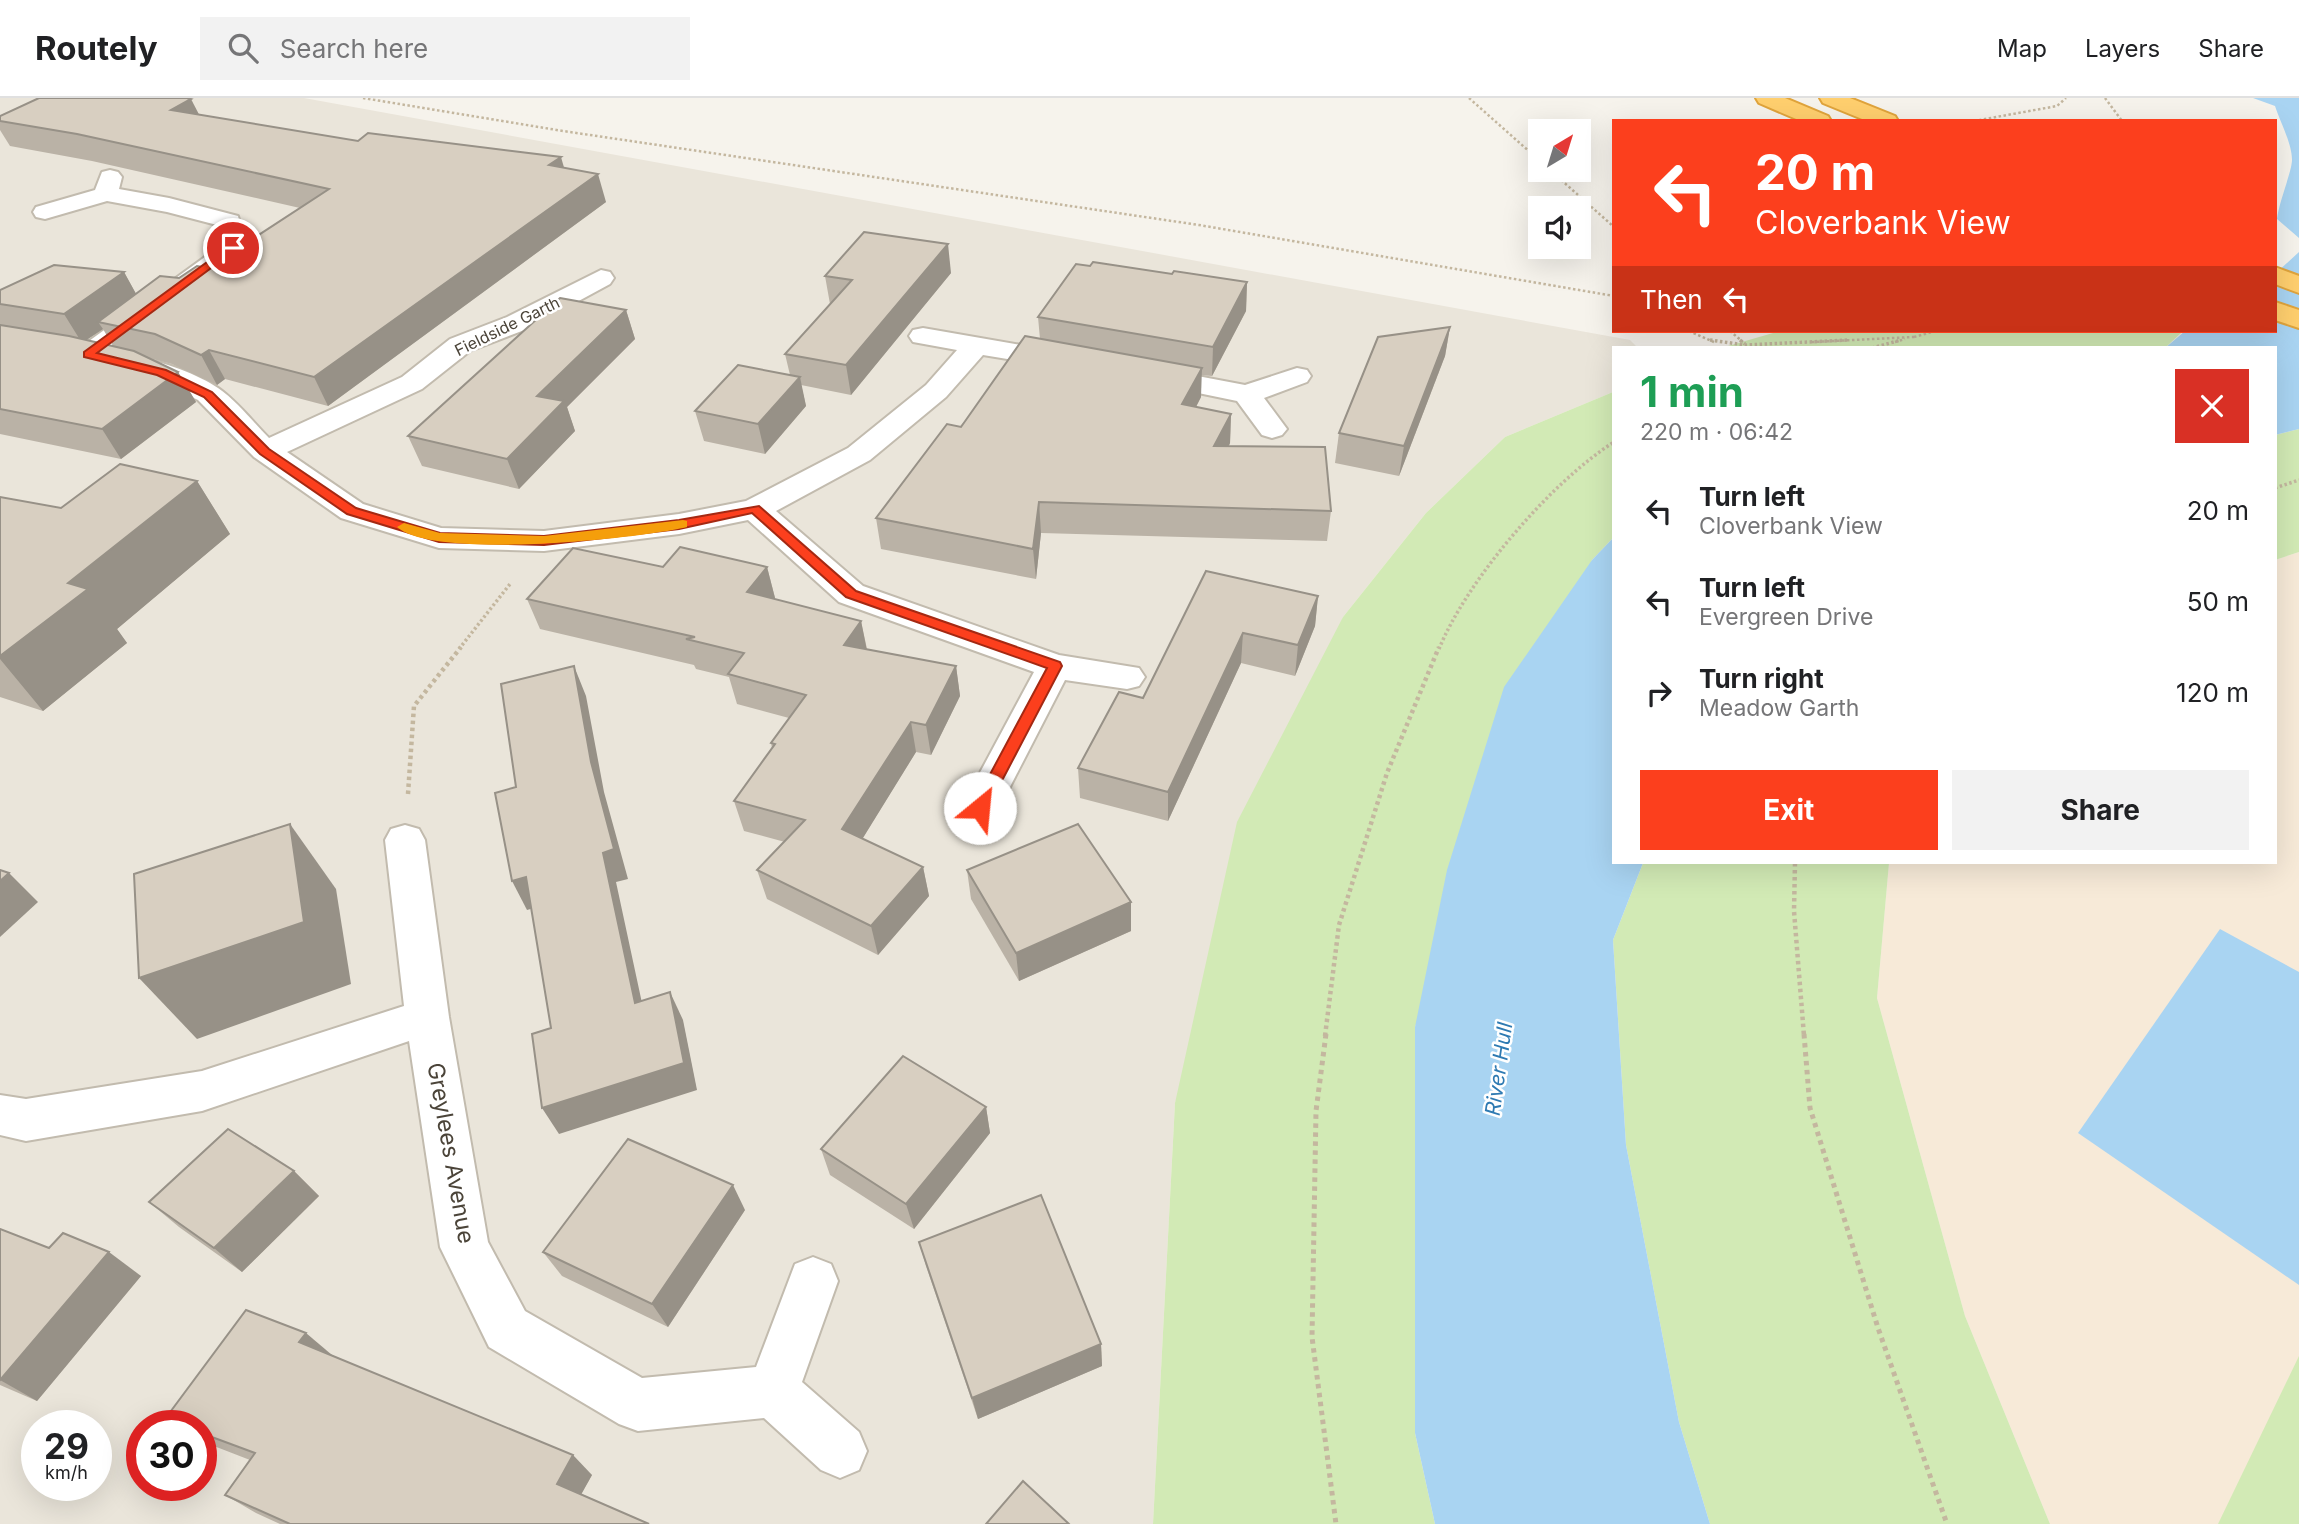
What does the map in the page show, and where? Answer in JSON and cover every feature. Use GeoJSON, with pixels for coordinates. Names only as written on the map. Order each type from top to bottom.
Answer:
{"type":"FeatureCollection","features":[{"type":"Feature","properties":{"kind":"highway"},"geometry":{"type":"LineString","coordinates":[[1768,98],[1815,119]]}},
{"type":"Feature","properties":{"kind":"highway"},"geometry":{"type":"LineString","coordinates":[[1831,98],[1882,119]]}},
{"type":"Feature","properties":{"kind":"highway"},"geometry":{"type":"LineString","coordinates":[[2277,276],[2299,285]]}},
{"type":"Feature","properties":{"kind":"highway"},"geometry":{"type":"LineString","coordinates":[[2277,311],[2299,320]]}},
{"type":"Feature","properties":{"kind":"street"},"geometry":{"type":"LineString","coordinates":[[45,212],[108,186],[229,221],[233,248],[75,353],[162,372],[208,394],[265,451],[352,511],[439,538],[544,541],[679,524],[755,509],[859,454],[936,391],[975,347]]}},
{"type":"Feature","properties":{"kind":"street","name":"Fieldside Garth"},"geometry":{"type":"LineString","coordinates":[[265,451],[412,383],[460,345],[517,323],[592,270],[629,276]]}},
{"type":"Feature","properties":{"kind":"street"},"geometry":{"type":"LineString","coordinates":[[923,337],[1108,367],[1247,394],[1297,376]]}},
{"type":"Feature","properties":{"kind":"street"},"geometry":{"type":"LineString","coordinates":[[1247,394],[1272,429]]}},
{"type":"Feature","properties":{"kind":"street"},"geometry":{"type":"LineString","coordinates":[[755,509],[851,594],[1055,666],[1127,677]]}},
{"type":"Feature","properties":{"kind":"street"},"geometry":{"type":"LineString","coordinates":[[980,808],[1055,666]]}},
{"type":"Feature","properties":{"kind":"street","name":"Greylees Avenue"},"geometry":{"type":"LineString","coordinates":[[405,840],[427,1017],[464,1247],[507,1329],[638,1405],[773,1391]]}},
{"type":"Feature","properties":{"kind":"street"},"geometry":{"type":"LineString","coordinates":[[0,1115],[26,1120],[202,1091],[427,1017]]}},
{"type":"Feature","properties":{"kind":"street"},"geometry":{"type":"LineString","coordinates":[[813,1281],[773,1391],[840,1451]]}},
{"type":"Feature","properties":{"kind":"path"},"geometry":{"type":"LineString","coordinates":[[363,98],[563,131],[1199,225],[1612,296]]}},
{"type":"Feature","properties":{"kind":"path"},"geometry":{"type":"LineString","coordinates":[[1469,98],[1528,150]]}},
{"type":"Feature","properties":{"kind":"path"},"geometry":{"type":"LineString","coordinates":[[1985,119],[2057,106],[2066,98]]}},
{"type":"Feature","properties":{"kind":"path"},"geometry":{"type":"LineString","coordinates":[[2105,98],[2121,119]]}},
{"type":"Feature","properties":{"kind":"path"},"geometry":{"type":"LineString","coordinates":[[1563,182],[1612,225]]}},
{"type":"Feature","properties":{"kind":"path"},"geometry":{"type":"LineString","coordinates":[[1694,333],[1714,342],[1745,345],[1914,337]]}},
{"type":"Feature","properties":{"kind":"path"},"geometry":{"type":"LineString","coordinates":[[1732,333],[1745,345]]}},
{"type":"Feature","properties":{"kind":"path"},"geometry":{"type":"LineString","coordinates":[[1880,346],[1929,333]]}},
{"type":"Feature","properties":{"kind":"path"},"geometry":{"type":"LineString","coordinates":[[1336,1524],[1312,1337],[1316,1111],[1339,925],[1387,773],[1452,616],[1523,524],[1592,456],[1612,443]]}},
{"type":"Feature","properties":{"kind":"path"},"geometry":{"type":"LineString","coordinates":[[2277,487],[2299,480]]}},
{"type":"Feature","properties":{"kind":"path"},"geometry":{"type":"LineString","coordinates":[[405,840],[414,706],[544,541]]}},
{"type":"Feature","properties":{"kind":"path"},"geometry":{"type":"LineString","coordinates":[[1795,864],[1794,911],[1810,1108],[1878,1328],[1947,1524]]}},
{"type":"Feature","properties":{"kind":"shaded area"},"geometry":{"type":"Polygon","coordinates":[[[0,98],[304,98],[1630,340],[1636,346],[1612,346],[1612,392],[1505,437],[1426,513],[1343,617],[1175,1103],[1153,1524],[0,1524],[0,98]]]}},
{"type":"Feature","properties":{"kind":"shaded area"},"geometry":{"type":"Polygon","coordinates":[[[2299,552],[2299,1524],[2050,1524],[1965,1316],[1877,998],[1889,864],[2277,864],[2277,559],[2299,552]]]}},
{"type":"Feature","properties":{"kind":"green space"},"geometry":{"type":"Polygon","coordinates":[[[1773,333],[2181,333],[2167,346],[1728,346],[1773,333]]]}},
{"type":"Feature","properties":{"kind":"green space"},"geometry":{"type":"Polygon","coordinates":[[[1612,392],[1612,539],[1592,560],[1415,1027],[1415,1433],[1435,1524],[1153,1524],[1175,1103],[1237,822],[1343,617],[1426,513],[1505,437],[1612,392]]]}},
{"type":"Feature","properties":{"kind":"green space"},"geometry":{"type":"Polygon","coordinates":[[[2299,429],[2299,552],[2277,559],[2277,434],[2299,429]]]}},
{"type":"Feature","properties":{"kind":"green space"},"geometry":{"type":"Polygon","coordinates":[[[1643,864],[1889,864],[1877,998],[1965,1316],[2050,1524],[1710,1524],[1679,1422],[1626,1145],[1613,940],[1643,864]]]}},
{"type":"Feature","properties":{"kind":"green space"},"geometry":{"type":"Polygon","coordinates":[[[2299,1356],[2299,1524],[2218,1524],[2299,1356]]]}},
{"type":"Feature","properties":{"kind":"water"},"geometry":{"type":"Polygon","coordinates":[[[2253,98],[2299,98],[2299,238],[2277,219],[2292,160],[2288,140],[2275,106],[2253,98]]]}},
{"type":"Feature","properties":{"kind":"water"},"geometry":{"type":"Polygon","coordinates":[[[2299,252],[2299,429],[2277,434],[2277,346],[2167,346],[2183,333],[2277,333],[2277,272],[2299,252]]]}},
{"type":"Feature","properties":{"kind":"water","name":"River Hull"},"geometry":{"type":"Polygon","coordinates":[[[1612,539],[1612,864],[1643,864],[1613,940],[1626,1145],[1679,1422],[1710,1524],[1435,1524],[1415,1433],[1415,1027],[1447,870],[1504,687],[1592,560],[1612,539]]]}},
{"type":"Feature","properties":{"kind":"water"},"geometry":{"type":"Polygon","coordinates":[[[2220,929],[2299,972],[2299,1285],[2078,1133],[2220,929]]]}},
{"type":"Feature","properties":{"kind":"building"},"geometry":{"type":"Polygon","coordinates":[[[39,98],[187,98],[191,99],[171,110],[358,141],[368,133],[561,157],[549,165],[598,174],[314,377],[209,350],[201,355],[155,334],[98,322],[160,276],[179,278],[197,266],[208,268],[329,189],[77,134],[0,121],[0,116],[39,98]]]}},
{"type":"Feature","properties":{"kind":"building"},"geometry":{"type":"Polygon","coordinates":[[[864,232],[948,244],[846,365],[785,354],[852,280],[825,276],[864,232]]]}},
{"type":"Feature","properties":{"kind":"building"},"geometry":{"type":"Polygon","coordinates":[[[1093,262],[1247,282],[1213,347],[1038,317],[1076,264],[1090,266],[1093,262]]]}},
{"type":"Feature","properties":{"kind":"building"},"geometry":{"type":"Polygon","coordinates":[[[54,265],[124,272],[64,314],[0,304],[0,290],[54,265]]]}},
{"type":"Feature","properties":{"kind":"building"},"geometry":{"type":"Polygon","coordinates":[[[560,298],[626,310],[537,396],[564,401],[507,459],[408,436],[560,298]]]}},
{"type":"Feature","properties":{"kind":"building"},"geometry":{"type":"Polygon","coordinates":[[[0,325],[69,336],[134,351],[178,372],[102,429],[0,409],[0,325]]]}},
{"type":"Feature","properties":{"kind":"building"},"geometry":{"type":"Polygon","coordinates":[[[1450,327],[1404,446],[1339,433],[1378,337],[1450,327]]]}},
{"type":"Feature","properties":{"kind":"building"},"geometry":{"type":"Polygon","coordinates":[[[1025,336],[1202,368],[1182,404],[1231,414],[1214,446],[1325,447],[1331,511],[1039,502],[1033,549],[876,518],[947,424],[961,427],[1025,336]]]}},
{"type":"Feature","properties":{"kind":"building"},"geometry":{"type":"Polygon","coordinates":[[[738,365],[800,377],[758,424],[695,411],[738,365]]]}},
{"type":"Feature","properties":{"kind":"building"},"geometry":{"type":"Polygon","coordinates":[[[120,464],[197,481],[68,583],[88,589],[0,656],[0,497],[61,508],[120,464]]]}},
{"type":"Feature","properties":{"kind":"building"},"geometry":{"type":"Polygon","coordinates":[[[680,547],[767,567],[747,592],[861,621],[844,645],[956,666],[926,725],[911,722],[842,829],[923,867],[871,926],[757,870],[805,820],[734,801],[806,695],[728,674],[744,653],[686,639],[695,637],[527,599],[573,548],[663,567],[680,547]]]}},
{"type":"Feature","properties":{"kind":"building"},"geometry":{"type":"Polygon","coordinates":[[[1206,571],[1318,596],[1298,645],[1243,633],[1168,792],[1078,768],[1119,692],[1143,698],[1206,571]]]}},
{"type":"Feature","properties":{"kind":"building"},"geometry":{"type":"Polygon","coordinates":[[[574,666],[591,762],[614,849],[603,853],[635,1003],[670,992],[684,1063],[542,1108],[532,1034],[551,1028],[526,877],[512,881],[495,793],[516,787],[501,684],[574,666]]]}},
{"type":"Feature","properties":{"kind":"building"},"geometry":{"type":"Polygon","coordinates":[[[290,824],[304,922],[139,978],[134,874],[290,824]]]}},
{"type":"Feature","properties":{"kind":"building"},"geometry":{"type":"Polygon","coordinates":[[[1078,824],[1131,902],[1016,953],[967,870],[1078,824]]]}},
{"type":"Feature","properties":{"kind":"building"},"geometry":{"type":"Polygon","coordinates":[[[0,870],[9,873],[0,881],[0,870]]]}},
{"type":"Feature","properties":{"kind":"building"},"geometry":{"type":"Polygon","coordinates":[[[903,1056],[986,1107],[906,1204],[821,1149],[903,1056]]]}},
{"type":"Feature","properties":{"kind":"building"},"geometry":{"type":"Polygon","coordinates":[[[228,1129],[294,1171],[214,1248],[149,1202],[228,1129]]]}},
{"type":"Feature","properties":{"kind":"building"},"geometry":{"type":"Polygon","coordinates":[[[628,1139],[733,1185],[652,1304],[543,1252],[628,1139]]]}},
{"type":"Feature","properties":{"kind":"building"},"geometry":{"type":"Polygon","coordinates":[[[1041,1195],[1101,1344],[972,1398],[919,1242],[1041,1195]]]}},
{"type":"Feature","properties":{"kind":"building"},"geometry":{"type":"Polygon","coordinates":[[[0,1229],[49,1248],[63,1233],[109,1252],[0,1380],[0,1229]]]}},
{"type":"Feature","properties":{"kind":"building"},"geometry":{"type":"Polygon","coordinates":[[[246,1310],[306,1333],[299,1342],[573,1455],[557,1484],[649,1524],[290,1524],[225,1495],[255,1453],[217,1439],[217,1410],[172,1410],[246,1310]]]}},
{"type":"Feature","properties":{"kind":"building"},"geometry":{"type":"Polygon","coordinates":[[[1023,1481],[1069,1524],[986,1524],[1023,1481]]]}},
{"type":"Feature","properties":{"kind":"slow traffic"},"geometry":{"type":"LineString","coordinates":[[404,527],[439,538],[544,541],[683,524]]}},
{"type":"Feature","properties":{"kind":"route"},"geometry":{"type":"LineString","coordinates":[[233,248],[88,355],[162,372],[208,394],[265,451],[352,511],[439,538],[544,541],[679,524],[755,509],[851,594],[1055,666],[980,808]]}}]}
